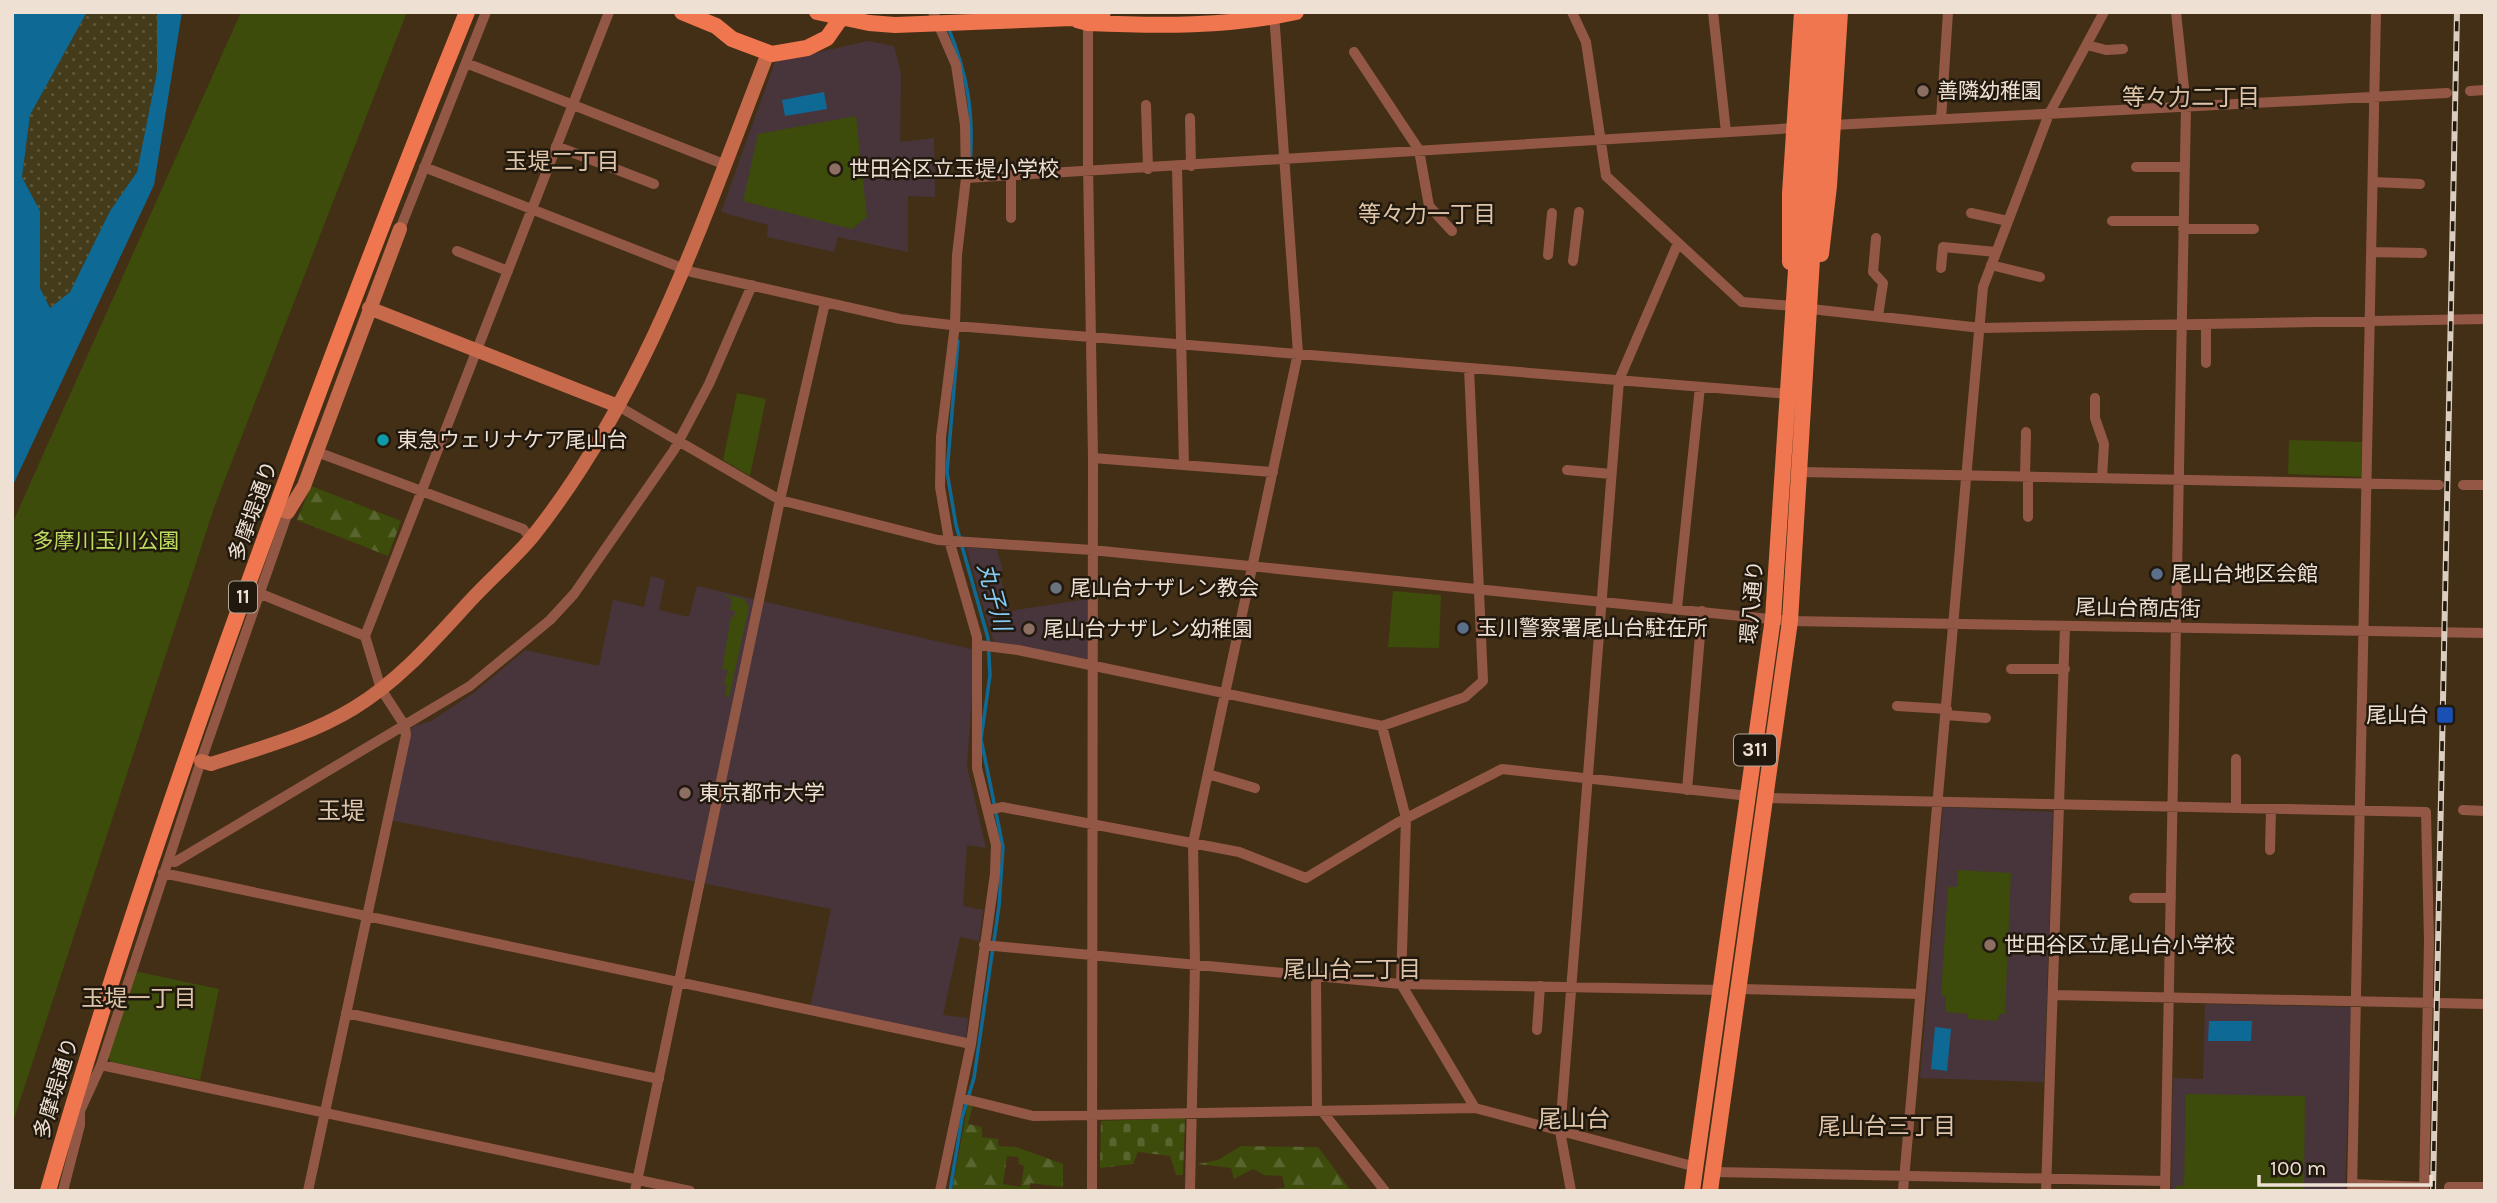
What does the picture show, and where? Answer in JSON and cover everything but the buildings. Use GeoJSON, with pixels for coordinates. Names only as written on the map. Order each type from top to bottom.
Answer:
{"type":"FeatureCollection","features":[{"type":"Feature","properties":{"kind":"main road","name":"多摩堤通り"},"geometry":{"type":"LineString","coordinates":[[48,1191],[76,1110],[166,810],[282,510],[467,12]]}},
{"type":"Feature","properties":{"kind":"main road"},"geometry":{"type":"LineString","coordinates":[[682,12],[716,26],[732,39],[768,52],[807,48],[827,38],[841,18]]}},
{"type":"Feature","properties":{"kind":"main road"},"geometry":{"type":"LineString","coordinates":[[817,12],[883,24],[942,20],[1072,18],[1103,12]]}},
{"type":"Feature","properties":{"kind":"main road"},"geometry":{"type":"LineString","coordinates":[[1072,18],[1088,23],[1184,26],[1296,12]]}},
{"type":"Feature","properties":{"kind":"main road"},"geometry":{"type":"LineString","coordinates":[[1793,306],[1788,238],[1802,12]]}},
{"type":"Feature","properties":{"kind":"main road","name":"環八通り"},"geometry":{"type":"LineString","coordinates":[[1692,1191],[1773,618],[1814,12]]}},
{"type":"Feature","properties":{"kind":"main road","name":"環八通り"},"geometry":{"type":"LineString","coordinates":[[1710,1191],[1790,621],[1827,12]]}},
{"type":"Feature","properties":{"kind":"main road"},"geometry":{"type":"LineString","coordinates":[[1811,309],[1824,241],[1840,12]]}},
{"type":"Feature","properties":{"kind":"street"},"geometry":{"type":"LineString","coordinates":[[63,1191],[80,1125],[76,1110],[101,1065],[201,761],[261,594],[282,510],[304,486],[369,308],[486,12]]}},
{"type":"Feature","properties":{"kind":"street"},"geometry":{"type":"LineString","coordinates":[[308,1191],[327,1113],[345,1013],[406,735],[405,726],[382,689],[365,636],[479,351],[609,12]]}},
{"type":"Feature","properties":{"kind":"street"},"geometry":{"type":"LineString","coordinates":[[1572,12],[1586,42],[1607,178],[1742,302],[1793,306]]}},
{"type":"Feature","properties":{"kind":"street"},"geometry":{"type":"LineString","coordinates":[[1713,12],[1726,132]]}},
{"type":"Feature","properties":{"kind":"street"},"geometry":{"type":"LineString","coordinates":[[1941,120],[1948,12]]}},
{"type":"Feature","properties":{"kind":"street"},"geometry":{"type":"LineString","coordinates":[[1903,1191],[1983,287],[2049,114],[2104,12]]}},
{"type":"Feature","properties":{"kind":"street"},"geometry":{"type":"LineString","coordinates":[[1713,1172],[1904,1176],[2046,1185],[2165,1186],[2186,107],[2176,12]]}},
{"type":"Feature","properties":{"kind":"street"},"geometry":{"type":"LineString","coordinates":[[1767,798],[2361,811],[2426,812],[2428,1003],[2424,1189],[2352,1187],[2361,811],[2376,12]]}},
{"type":"Feature","properties":{"kind":"street"},"geometry":{"type":"LineString","coordinates":[[1190,1191],[1195,965],[1193,843],[1298,353],[1274,15]]}},
{"type":"Feature","properties":{"kind":"street"},"geometry":{"type":"LineString","coordinates":[[940,1191],[964,1099],[971,1044],[990,946],[996,845],[994,809],[977,768],[975,743],[986,647],[955,540],[939,461],[956,326],[957,255],[967,178],[961,86],[942,20]]}},
{"type":"Feature","properties":{"kind":"street"},"geometry":{"type":"LineString","coordinates":[[1088,23],[1093,458],[1092,1191]]}},
{"type":"Feature","properties":{"kind":"street"},"geometry":{"type":"LineString","coordinates":[[2087,45],[2106,50],[2123,49]]}},
{"type":"Feature","properties":{"kind":"street"},"geometry":{"type":"LineString","coordinates":[[201,761],[211,764],[308,731],[343,715],[382,689],[411,665],[531,538],[618,406],[685,268],[768,52]]}},
{"type":"Feature","properties":{"kind":"street"},"geometry":{"type":"LineString","coordinates":[[1354,52],[1419,150],[1429,206],[1452,231]]}},
{"type":"Feature","properties":{"kind":"street"},"geometry":{"type":"LineString","coordinates":[[466,63],[726,164]]}},
{"type":"Feature","properties":{"kind":"street"},"geometry":{"type":"LineString","coordinates":[[2470,91],[2485,90]]}},
{"type":"Feature","properties":{"kind":"street"},"geometry":{"type":"LineString","coordinates":[[1833,125],[2447,93]]}},
{"type":"Feature","properties":{"kind":"street"},"geometry":{"type":"LineString","coordinates":[[1146,105],[1148,169]]}},
{"type":"Feature","properties":{"kind":"street"},"geometry":{"type":"LineString","coordinates":[[1190,118],[1191,166]]}},
{"type":"Feature","properties":{"kind":"street"},"geometry":{"type":"LineString","coordinates":[[967,178],[1795,128]]}},
{"type":"Feature","properties":{"kind":"street"},"geometry":{"type":"LineString","coordinates":[[556,146],[654,184]]}},
{"type":"Feature","properties":{"kind":"street"},"geometry":{"type":"LineString","coordinates":[[424,167],[685,268],[900,319],[956,326],[1788,394]]}},
{"type":"Feature","properties":{"kind":"street"},"geometry":{"type":"LineString","coordinates":[[1177,167],[1184,465]]}},
{"type":"Feature","properties":{"kind":"street"},"geometry":{"type":"LineString","coordinates":[[2136,167],[2185,167]]}},
{"type":"Feature","properties":{"kind":"street"},"geometry":{"type":"LineString","coordinates":[[1011,176],[1012,218]]}},
{"type":"Feature","properties":{"kind":"street"},"geometry":{"type":"LineString","coordinates":[[2373,182],[2420,184]]}},
{"type":"Feature","properties":{"kind":"street"},"geometry":{"type":"LineString","coordinates":[[1573,261],[1579,212]]}},
{"type":"Feature","properties":{"kind":"street"},"geometry":{"type":"LineString","coordinates":[[1548,255],[1552,213]]}},
{"type":"Feature","properties":{"kind":"street"},"geometry":{"type":"LineString","coordinates":[[1971,213],[2008,221]]}},
{"type":"Feature","properties":{"kind":"street"},"geometry":{"type":"LineString","coordinates":[[2112,221],[2254,229]]}},
{"type":"Feature","properties":{"kind":"street"},"geometry":{"type":"LineString","coordinates":[[1876,238],[1873,272],[1883,283],[1878,316]]}},
{"type":"Feature","properties":{"kind":"street"},"geometry":{"type":"LineString","coordinates":[[1571,1191],[1560,1131],[1619,380],[1678,243]]}},
{"type":"Feature","properties":{"kind":"street"},"geometry":{"type":"LineString","coordinates":[[1941,268],[1943,247],[1993,259],[2026,271]]}},
{"type":"Feature","properties":{"kind":"street"},"geometry":{"type":"LineString","coordinates":[[457,251],[508,271]]}},
{"type":"Feature","properties":{"kind":"street"},"geometry":{"type":"LineString","coordinates":[[2371,252],[2422,253]]}},
{"type":"Feature","properties":{"kind":"street"},"geometry":{"type":"LineString","coordinates":[[1993,259],[2040,277]]}},
{"type":"Feature","properties":{"kind":"street"},"geometry":{"type":"LineString","coordinates":[[168,861],[175,863],[470,687],[550,620],[574,594],[679,441],[709,384],[752,285]]}},
{"type":"Feature","properties":{"kind":"street"},"geometry":{"type":"LineString","coordinates":[[637,1185],[780,500],[825,303]]}},
{"type":"Feature","properties":{"kind":"street"},"geometry":{"type":"LineString","coordinates":[[369,308],[618,406]]}},
{"type":"Feature","properties":{"kind":"street"},"geometry":{"type":"LineString","coordinates":[[1811,309],[1981,328],[2485,319]]}},
{"type":"Feature","properties":{"kind":"street"},"geometry":{"type":"LineString","coordinates":[[2206,325],[2206,363]]}},
{"type":"Feature","properties":{"kind":"street"},"geometry":{"type":"LineString","coordinates":[[986,647],[1093,666],[1382,726],[1465,697],[1483,681],[1469,368]]}},
{"type":"Feature","properties":{"kind":"street"},"geometry":{"type":"LineString","coordinates":[[1677,608],[1700,387]]}},
{"type":"Feature","properties":{"kind":"street"},"geometry":{"type":"LineString","coordinates":[[2095,398],[2095,418],[2104,444],[2102,478]]}},
{"type":"Feature","properties":{"kind":"street","name":"尾山台商店街"},"geometry":{"type":"LineString","coordinates":[[618,406],[780,500],[955,540],[1093,550],[1790,621],[2485,633]]}},
{"type":"Feature","properties":{"kind":"street"},"geometry":{"type":"LineString","coordinates":[[2026,432],[2028,517]]}},
{"type":"Feature","properties":{"kind":"street"},"geometry":{"type":"LineString","coordinates":[[317,452],[523,529],[531,538]]}},
{"type":"Feature","properties":{"kind":"street"},"geometry":{"type":"LineString","coordinates":[[1093,458],[1273,472]]}},
{"type":"Feature","properties":{"kind":"street"},"geometry":{"type":"LineString","coordinates":[[1567,470],[1611,474]]}},
{"type":"Feature","properties":{"kind":"street"},"geometry":{"type":"LineString","coordinates":[[1801,472],[2439,485]]}},
{"type":"Feature","properties":{"kind":"street"},"geometry":{"type":"LineString","coordinates":[[2463,485],[2485,485]]}},
{"type":"Feature","properties":{"kind":"street"},"geometry":{"type":"LineString","coordinates":[[261,594],[365,636]]}},
{"type":"Feature","properties":{"kind":"street"},"geometry":{"type":"LineString","coordinates":[[1687,790],[1702,611]]}},
{"type":"Feature","properties":{"kind":"street"},"geometry":{"type":"LineString","coordinates":[[2046,1185],[2065,626]]}},
{"type":"Feature","properties":{"kind":"street"},"geometry":{"type":"LineString","coordinates":[[2011,668],[2064,669]]}},
{"type":"Feature","properties":{"kind":"street"},"geometry":{"type":"LineString","coordinates":[[1897,706],[1986,718]]}},
{"type":"Feature","properties":{"kind":"street"},"geometry":{"type":"LineString","coordinates":[[1382,726],[1406,818],[1401,984],[1475,1108]]}},
{"type":"Feature","properties":{"kind":"street"},"geometry":{"type":"LineString","coordinates":[[2236,759],[2236,808]]}},
{"type":"Feature","properties":{"kind":"street"},"geometry":{"type":"LineString","coordinates":[[994,809],[1094,824],[1239,852],[1306,878],[1406,818],[1502,769],[1749,796]]}},
{"type":"Feature","properties":{"kind":"street"},"geometry":{"type":"LineString","coordinates":[[1208,774],[1255,788]]}},
{"type":"Feature","properties":{"kind":"street"},"geometry":{"type":"LineString","coordinates":[[2270,850],[2271,809]]}},
{"type":"Feature","properties":{"kind":"street"},"geometry":{"type":"LineString","coordinates":[[2463,810],[2485,811]]}},
{"type":"Feature","properties":{"kind":"street"},"geometry":{"type":"LineString","coordinates":[[163,873],[971,1044]]}},
{"type":"Feature","properties":{"kind":"street"},"geometry":{"type":"LineString","coordinates":[[2134,898],[2171,898]]}},
{"type":"Feature","properties":{"kind":"street"},"geometry":{"type":"LineString","coordinates":[[990,946],[1401,984],[1721,989]]}},
{"type":"Feature","properties":{"kind":"street"},"geometry":{"type":"LineString","coordinates":[[1316,976],[1319,1111],[1385,1191]]}},
{"type":"Feature","properties":{"kind":"street"},"geometry":{"type":"LineString","coordinates":[[1537,1030],[1540,986]]}},
{"type":"Feature","properties":{"kind":"street"},"geometry":{"type":"LineString","coordinates":[[1740,989],[1920,994]]}},
{"type":"Feature","properties":{"kind":"street"},"geometry":{"type":"LineString","coordinates":[[2053,995],[2485,1004]]}},
{"type":"Feature","properties":{"kind":"street"},"geometry":{"type":"LineString","coordinates":[[345,1013],[659,1079]]}},
{"type":"Feature","properties":{"kind":"street"},"geometry":{"type":"LineString","coordinates":[[101,1065],[327,1113],[637,1185],[690,1191]]}},
{"type":"Feature","properties":{"kind":"street"},"geometry":{"type":"LineString","coordinates":[[964,1099],[1033,1116],[1475,1108],[1696,1167]]}},
{"type":"Feature","properties":{"kind":"street"},"geometry":{"type":"LineString","coordinates":[[2449,1191],[2449,1186],[2485,1187]]}},
{"type":"Feature","properties":{"kind":"shaded area","name":"世田谷区立玉堤小学校"},"geometry":{"type":"Polygon","coordinates":[[[868,41],[894,46],[901,74],[900,142],[934,138],[935,197],[908,196],[908,252],[838,237],[834,252],[767,237],[768,225],[721,212],[775,62],[868,41]]]}},
{"type":"Feature","properties":{"kind":"shaded area"},"geometry":{"type":"Polygon","coordinates":[[[966,547],[997,550],[1003,571],[999,573],[1010,611],[1088,599],[1092,660],[994,643],[966,547]]]}},
{"type":"Feature","properties":{"kind":"shaded area","name":"東京都市大学"},"geometry":{"type":"Polygon","coordinates":[[[651,576],[665,580],[659,610],[689,617],[697,586],[975,650],[967,766],[986,848],[967,845],[963,906],[983,910],[979,941],[960,937],[943,1015],[968,1018],[966,1037],[962,1039],[810,1008],[831,909],[390,820],[409,732],[414,726],[431,721],[475,692],[525,650],[599,666],[613,600],[644,607],[651,576]]]}},
{"type":"Feature","properties":{"kind":"shaded area","name":"世田谷区立尾山台小学校"},"geometry":{"type":"Polygon","coordinates":[[[1943,807],[2053,812],[2044,1082],[1920,1078],[1943,807]]]}},
{"type":"Feature","properties":{"kind":"shaded area"},"geometry":{"type":"Polygon","coordinates":[[[2205,1004],[2351,1007],[2345,1191],[2171,1191],[2173,1078],[2203,1079],[2205,1004]]]}},
{"type":"Feature","properties":{"kind":"green space","name":"多摩川玉川公園"},"geometry":{"type":"Polygon","coordinates":[[[241,12],[407,12],[215,505],[12,1125],[12,524],[241,12]]]}},
{"type":"Feature","properties":{"kind":"green space"},"geometry":{"type":"Polygon","coordinates":[[[856,116],[867,217],[852,229],[743,201],[758,134],[856,116]]]}},
{"type":"Feature","properties":{"kind":"green space"},"geometry":{"type":"Polygon","coordinates":[[[737,393],[766,399],[750,476],[723,460],[737,393]]]}},
{"type":"Feature","properties":{"kind":"green space"},"geometry":{"type":"Polygon","coordinates":[[[2289,440],[2362,442],[2361,477],[2288,474],[2289,440]]]}},
{"type":"Feature","properties":{"kind":"green space"},"geometry":{"type":"Polygon","coordinates":[[[311,486],[401,521],[388,556],[297,520],[311,486]]]}},
{"type":"Feature","properties":{"kind":"green space"},"geometry":{"type":"Polygon","coordinates":[[[1393,591],[1441,595],[1439,648],[1388,647],[1393,591]]]}},
{"type":"Feature","properties":{"kind":"green space"},"geometry":{"type":"Polygon","coordinates":[[[722,594],[744,599],[749,607],[729,697],[725,696],[727,686],[724,685],[728,670],[722,669],[731,617],[734,617],[735,611],[730,610],[732,599],[722,594]]]}},
{"type":"Feature","properties":{"kind":"green space"},"geometry":{"type":"Polygon","coordinates":[[[1958,870],[2011,873],[2005,1014],[1999,1014],[1998,1021],[1968,1019],[1968,1014],[1945,1012],[1946,996],[1941,995],[1948,887],[1957,887],[1958,870]]]}},
{"type":"Feature","properties":{"kind":"green space"},"geometry":{"type":"Polygon","coordinates":[[[134,971],[219,989],[200,1080],[111,1062],[108,1057],[134,971]]]}},
{"type":"Feature","properties":{"kind":"green space"},"geometry":{"type":"Polygon","coordinates":[[[2186,1094],[2305,1096],[2304,1191],[2176,1191],[2176,1186],[2184,1185],[2186,1094]]]}},
{"type":"Feature","properties":{"kind":"green space"},"geometry":{"type":"Polygon","coordinates":[[[968,1103],[973,1105],[968,1124],[982,1127],[982,1137],[998,1139],[998,1146],[1016,1147],[1063,1164],[1063,1187],[1030,1183],[1029,1191],[952,1191],[968,1103]],[[1007,1156],[1003,1184],[1021,1187],[1024,1166],[1019,1164],[1018,1157],[1007,1156]]]}},
{"type":"Feature","properties":{"kind":"green space"},"geometry":{"type":"Polygon","coordinates":[[[1185,1118],[1183,1175],[1176,1175],[1170,1156],[1138,1152],[1133,1164],[1100,1168],[1101,1121],[1185,1118]]]}},
{"type":"Feature","properties":{"kind":"green space"},"geometry":{"type":"Polygon","coordinates":[[[1241,1146],[1318,1147],[1351,1191],[1267,1191],[1285,1187],[1282,1176],[1264,1175],[1253,1169],[1234,1179],[1231,1168],[1198,1164],[1218,1160],[1241,1146]]]}},
{"type":"Feature","properties":{"kind":"sand"},"geometry":{"type":"Polygon","coordinates":[[[87,12],[157,12],[157,72],[137,172],[110,211],[70,292],[50,309],[40,288],[40,211],[22,177],[30,115],[87,12]]]}},
{"type":"Feature","properties":{"kind":"water"},"geometry":{"type":"Polygon","coordinates":[[[12,12],[87,12],[30,115],[22,177],[40,211],[40,288],[50,308],[70,292],[110,211],[137,172],[157,72],[157,12],[182,12],[154,185],[12,487],[12,12]]]}},
{"type":"Feature","properties":{"kind":"water"},"geometry":{"type":"Polygon","coordinates":[[[824,92],[827,109],[785,116],[782,100],[824,92]]]}},
{"type":"Feature","properties":{"kind":"water"},"geometry":{"type":"Polygon","coordinates":[[[2209,1021],[2252,1021],[2251,1041],[2208,1041],[2209,1021]]]}},
{"type":"Feature","properties":{"kind":"water"},"geometry":{"type":"Polygon","coordinates":[[[1935,1027],[1951,1029],[1947,1071],[1931,1069],[1935,1027]]]}},
{"type":"Feature","properties":{"kind":"waterway","name":"丸子川"},"geometry":{"type":"LineString","coordinates":[[948,27],[968,95],[970,166]]}},
{"type":"Feature","properties":{"kind":"waterway","name":"丸子川"},"geometry":{"type":"LineString","coordinates":[[950,1191],[962,1118],[974,1078],[999,906],[1003,847],[981,739],[990,675],[988,638],[956,525],[947,472],[958,341]]}},
{"type":"Feature","properties":{"kind":"railway"},"geometry":{"type":"LineString","coordinates":[[2433,1191],[2457,12]]}},
{"type":"Feature","properties":{"kind":"place","name":"善隣幼稚園"},"geometry":{"type":"Point","coordinates":[1923,91]}},
{"type":"Feature","properties":{"kind":"place","name":"世田谷区立玉堤小学校"},"geometry":{"type":"Point","coordinates":[835,169]}},
{"type":"Feature","properties":{"kind":"place","name":"東急ウェリナケア尾山台"},"geometry":{"type":"Point","coordinates":[383,440]}},
{"type":"Feature","properties":{"kind":"place","name":"尾山台地区会館"},"geometry":{"type":"Point","coordinates":[2157,574]}},
{"type":"Feature","properties":{"kind":"place","name":"尾山台ナザレン教会"},"geometry":{"type":"Point","coordinates":[1056,588]}},
{"type":"Feature","properties":{"kind":"place","name":"玉川警察署尾山台駐在所"},"geometry":{"type":"Point","coordinates":[1463,628]}},
{"type":"Feature","properties":{"kind":"place","name":"尾山台ナザレン幼稚園"},"geometry":{"type":"Point","coordinates":[1029,629]}},
{"type":"Feature","properties":{"kind":"place","name":"尾山台"},"geometry":{"type":"Point","coordinates":[2445,715]}},
{"type":"Feature","properties":{"kind":"place","name":"東京都市大学"},"geometry":{"type":"Point","coordinates":[685,793]}},
{"type":"Feature","properties":{"kind":"place","name":"世田谷区立尾山台小学校"},"geometry":{"type":"Point","coordinates":[1990,945]}},
{"type":"Feature","properties":{"kind":"district","name":"等々力二丁目"},"geometry":{"type":"Point","coordinates":[2191,97]}},
{"type":"Feature","properties":{"kind":"district","name":"玉堤二丁目"},"geometry":{"type":"Point","coordinates":[562,161]}},
{"type":"Feature","properties":{"kind":"district","name":"等々力一丁目"},"geometry":{"type":"Point","coordinates":[1427,214]}},
{"type":"Feature","properties":{"kind":"district","name":"玉堤"},"geometry":{"type":"Point","coordinates":[341,811]}},
{"type":"Feature","properties":{"kind":"district","name":"尾山台二丁目"},"geometry":{"type":"Point","coordinates":[1352,969]}},
{"type":"Feature","properties":{"kind":"district","name":"玉堤一丁目"},"geometry":{"type":"Point","coordinates":[139,998]}},
{"type":"Feature","properties":{"kind":"district","name":"尾山台"},"geometry":{"type":"Point","coordinates":[1574,1119]}},
{"type":"Feature","properties":{"kind":"district","name":"尾山台三丁目"},"geometry":{"type":"Point","coordinates":[1887,1126]}}]}
